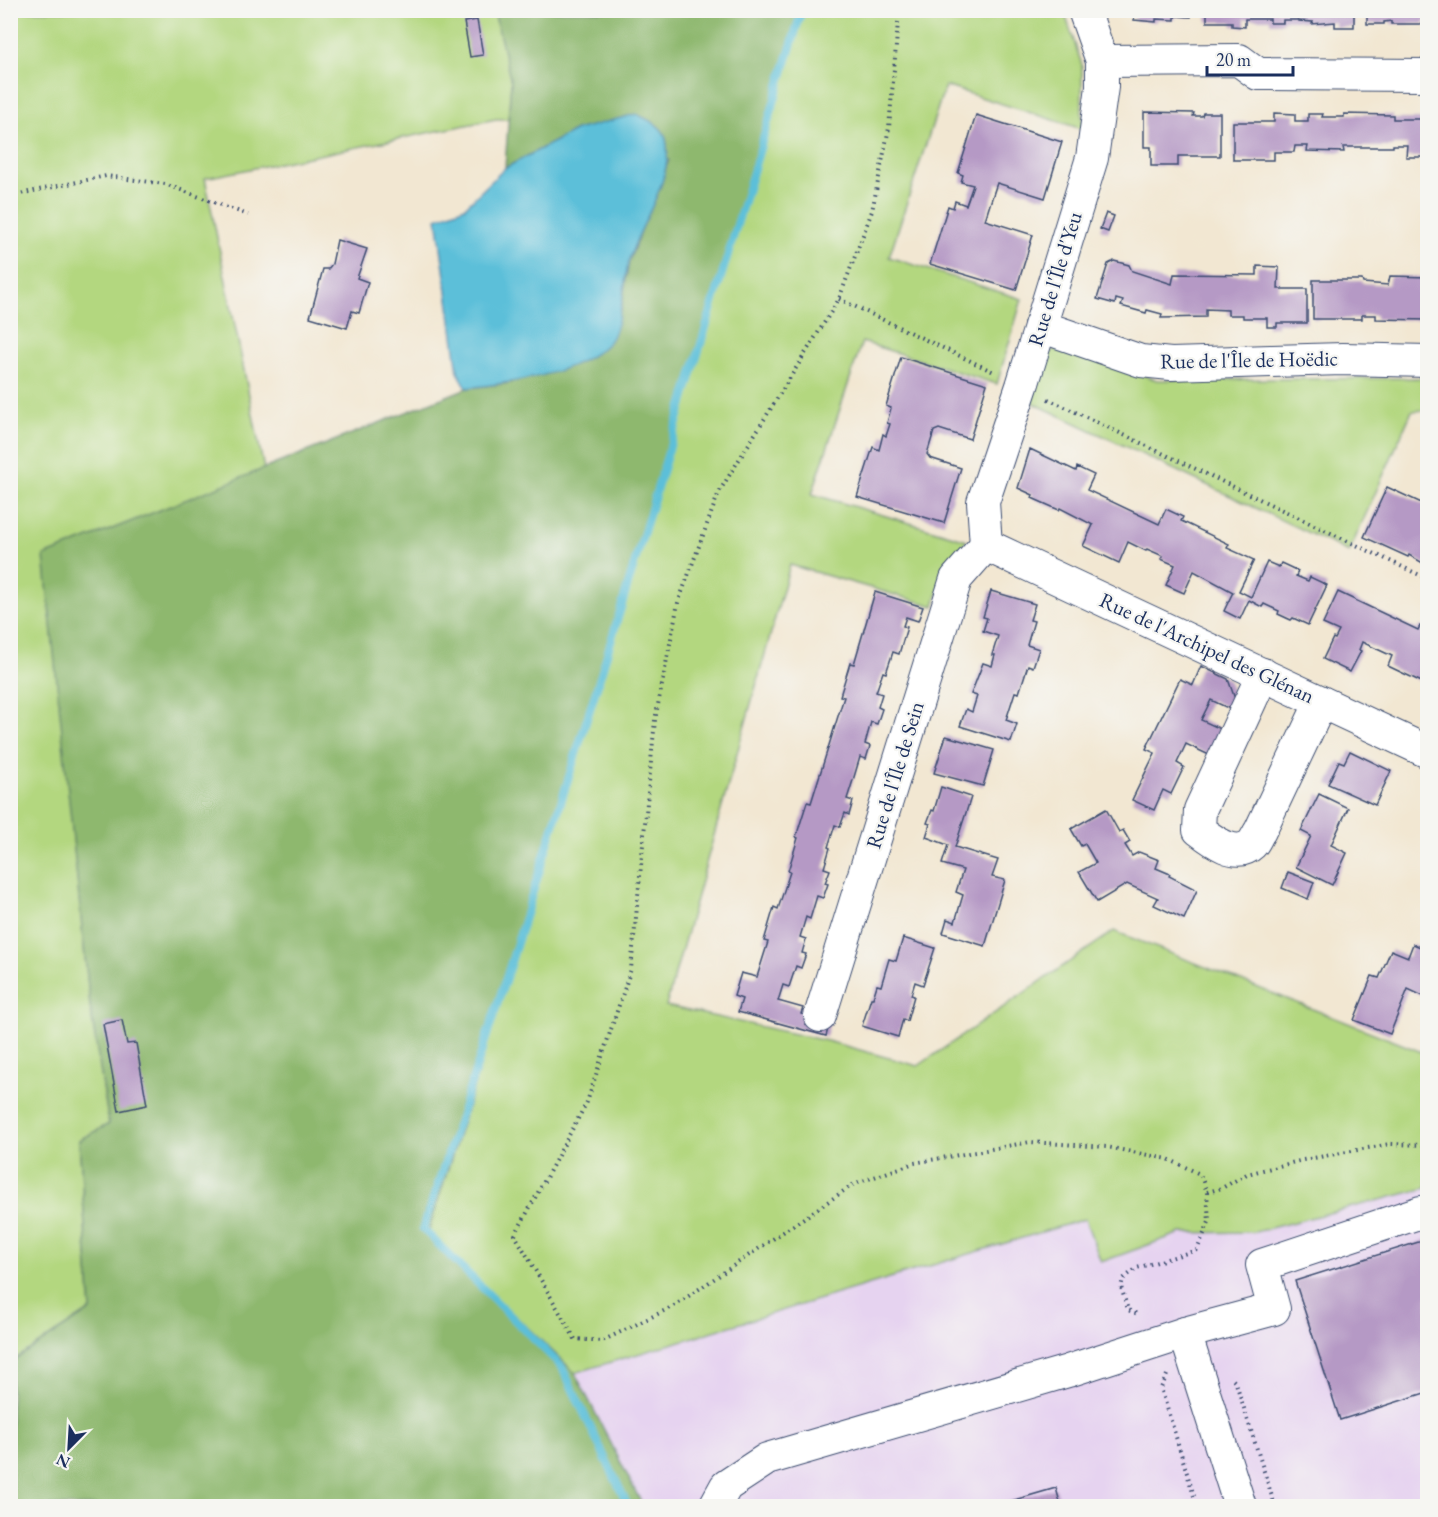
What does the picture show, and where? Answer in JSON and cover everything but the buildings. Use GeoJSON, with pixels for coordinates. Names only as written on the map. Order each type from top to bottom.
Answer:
{"type":"FeatureCollection","features":[{"type":"Feature","properties":{"kind":"street","name":"Rue de l'Île d'Yeu"},"geometry":{"type":"LineString","coordinates":[[986,545],[983,502],[1022,386],[1092,158],[1102,87],[1102,61],[1084,10]]}},
{"type":"Feature","properties":{"kind":"street"},"geometry":{"type":"LineString","coordinates":[[1102,61],[1239,60],[1258,74],[1428,75]]}},
{"type":"Feature","properties":{"kind":"street","name":"Rue de l'Île de Hoëdic"},"geometry":{"type":"LineString","coordinates":[[1040,327],[1141,361],[1161,363],[1343,359],[1428,361]]}},
{"type":"Feature","properties":{"kind":"street","name":"Rue de l'Archipel des Glénan"},"geometry":{"type":"LineString","coordinates":[[986,545],[1428,752]]}},
{"type":"Feature","properties":{"kind":"street","name":"Rue de l'Île de Sein"},"geometry":{"type":"LineString","coordinates":[[820,1016],[956,579],[986,545]]}},
{"type":"Feature","properties":{"kind":"street"},"geometry":{"type":"LineString","coordinates":[[1263,674],[1200,810],[1199,830],[1217,844],[1238,850],[1251,845],[1260,831],[1321,702]]}},
{"type":"Feature","properties":{"kind":"street"},"geometry":{"type":"LineString","coordinates":[[715,1506],[726,1486],[767,1459],[1068,1371],[1185,1333],[1274,1309],[1262,1265],[1421,1212],[1428,1213]]}},
{"type":"Feature","properties":{"kind":"street"},"geometry":{"type":"LineString","coordinates":[[1185,1333],[1240,1506]]}},
{"type":"Feature","properties":{"kind":"path"},"geometry":{"type":"LineString","coordinates":[[899,10],[890,128],[872,211],[839,299],[719,492],[678,603],[655,720],[631,969],[587,1102],[515,1234],[575,1339],[602,1341],[674,1306],[854,1184],[914,1162],[1030,1142],[1107,1147],[1168,1159],[1200,1174],[1207,1192],[1209,1222],[1197,1250],[1137,1268],[1123,1279],[1121,1287],[1128,1310],[1185,1333],[1161,1388],[1197,1506]]}},
{"type":"Feature","properties":{"kind":"path"},"geometry":{"type":"LineString","coordinates":[[10,196],[106,176],[165,184],[248,215]]}},
{"type":"Feature","properties":{"kind":"path"},"geometry":{"type":"LineString","coordinates":[[839,299],[1428,579]]}},
{"type":"Feature","properties":{"kind":"path"},"geometry":{"type":"LineString","coordinates":[[1207,1192],[1222,1188],[1247,1174],[1303,1160],[1390,1144],[1428,1145]]}},
{"type":"Feature","properties":{"kind":"shaded area"},"geometry":{"type":"Polygon","coordinates":[[[1427,1188],[1427,1506],[643,1506],[575,1373],[1085,1219],[1102,1262],[1181,1233],[1255,1232],[1427,1188]]]}},
{"type":"Feature","properties":{"kind":"green space"},"geometry":{"type":"Polygon","coordinates":[[[11,11],[494,11],[511,82],[508,119],[496,119],[205,178],[264,469],[45,556],[90,1006],[109,1124],[79,1140],[91,1310],[11,1362],[11,11]]]}},
{"type":"Feature","properties":{"kind":"green space"},"geometry":{"type":"Polygon","coordinates":[[[494,11],[800,11],[570,777],[428,1233],[575,1373],[643,1506],[11,1506],[11,1362],[91,1310],[79,1140],[109,1124],[90,1006],[44,556],[467,388],[510,383],[621,310],[629,261],[669,160],[576,130],[505,168],[511,82],[494,11]]]}},
{"type":"Feature","properties":{"kind":"green space"},"geometry":{"type":"Polygon","coordinates":[[[800,11],[1064,11],[1082,65],[1082,129],[945,86],[889,257],[1022,299],[997,384],[862,342],[812,494],[967,540],[944,572],[934,606],[790,565],[666,1006],[827,1041],[918,1066],[1114,931],[1427,1054],[1427,1188],[1255,1232],[1181,1233],[1101,1262],[1085,1219],[575,1373],[428,1233],[570,777],[800,11]]]}},
{"type":"Feature","properties":{"kind":"green space"},"geometry":{"type":"Polygon","coordinates":[[[1059,347],[1157,380],[1427,378],[1427,410],[1412,411],[1349,552],[1031,402],[1045,354],[1059,347]]]}},
{"type":"Feature","properties":{"kind":"water"},"geometry":{"type":"Polygon","coordinates":[[[636,114],[662,130],[666,139],[666,169],[629,260],[620,314],[612,338],[595,354],[561,370],[522,380],[467,388],[458,372],[437,218],[465,207],[505,168],[576,130],[636,114]]]}},
{"type":"Feature","properties":{"kind":"waterway"},"geometry":{"type":"LineString","coordinates":[[628,1506],[562,1367],[423,1229],[507,975],[601,674],[802,10]]}}]}
